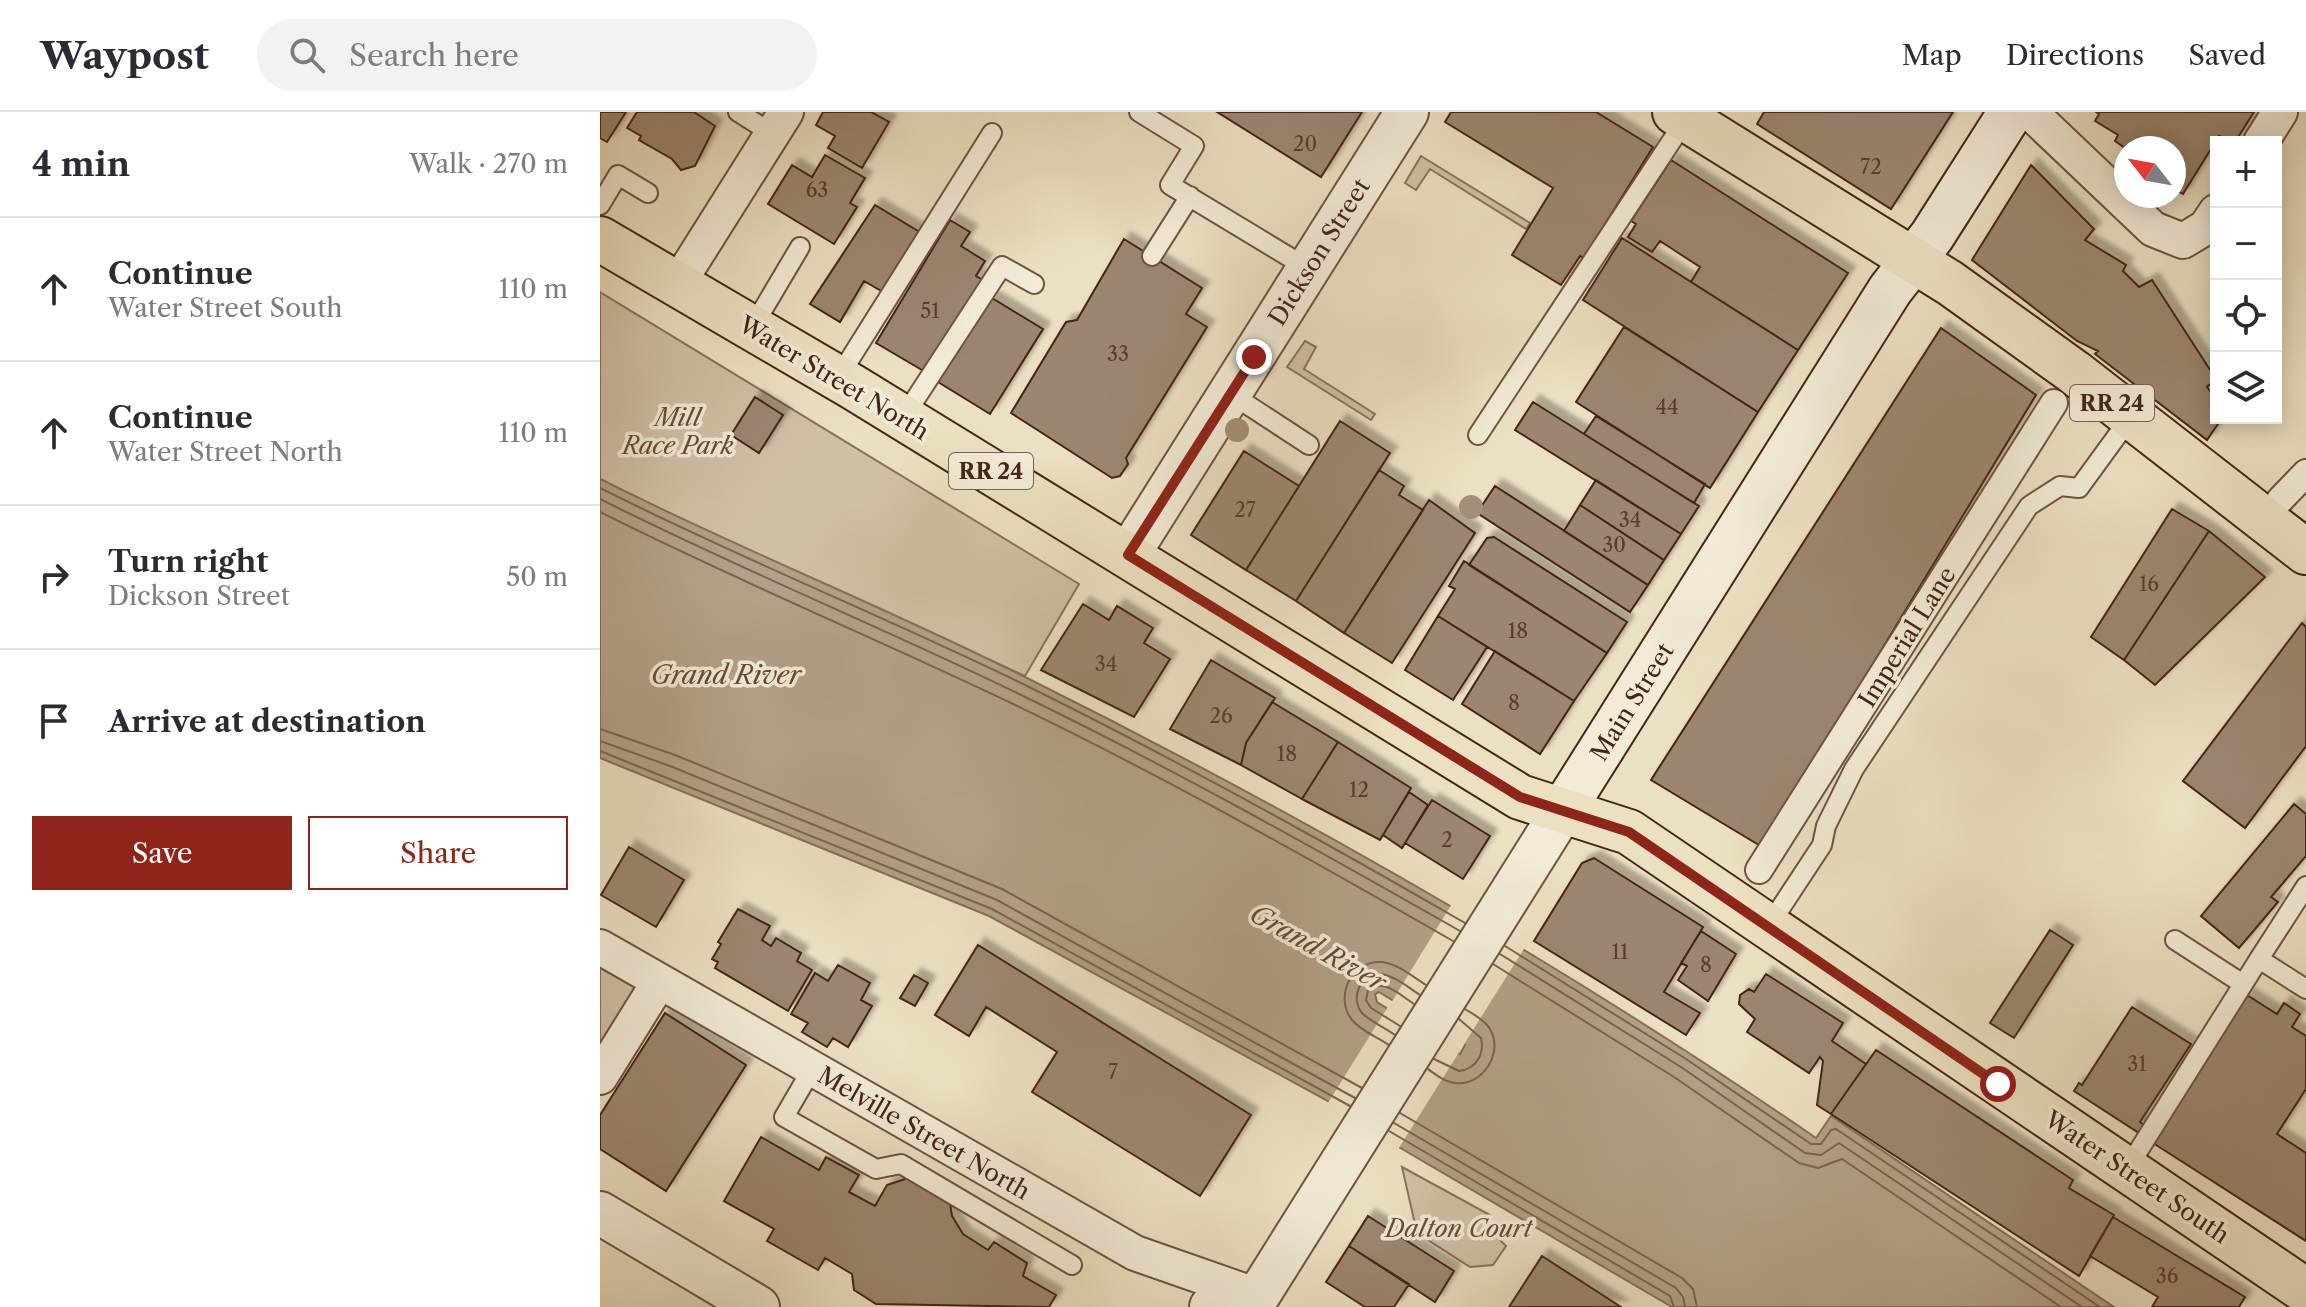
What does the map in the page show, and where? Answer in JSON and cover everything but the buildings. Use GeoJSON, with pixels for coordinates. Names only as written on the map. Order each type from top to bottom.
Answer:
{"type":"FeatureCollection","features":[{"type":"Feature","properties":{"kind":"main road","name":"Main Street"},"geometry":{"type":"LineString","coordinates":[[1563,810],[1890,290],[1913,261],[2011,112]]}},
{"type":"Feature","properties":{"kind":"main road","name":"RR 24"},"geometry":{"type":"LineString","coordinates":[[1681,115],[1950,283],[2062,363],[2306,552]]}},
{"type":"Feature","properties":{"kind":"main road","name":"Water Street North"},"geometry":{"type":"LineString","coordinates":[[600,239],[838,378],[1520,797],[1563,810]]}},
{"type":"Feature","properties":{"kind":"main road","name":"Water Street South"},"geometry":{"type":"LineString","coordinates":[[1563,810],[1629,832],[2306,1291]]}},
{"type":"Feature","properties":{"kind":"street","name":"Dickson Street"},"geometry":{"type":"LineString","coordinates":[[1128,555],[1407,112]]}},
{"type":"Feature","properties":{"kind":"street"},"geometry":{"type":"LineString","coordinates":[[2030,112],[2153,229],[2183,241],[2206,227],[2210,221]]}},
{"type":"Feature","properties":{"kind":"street"},"geometry":{"type":"LineString","coordinates":[[2265,136],[2280,112]]}},
{"type":"Feature","properties":{"kind":"street"},"geometry":{"type":"LineString","coordinates":[[677,285],[780,123]]}},
{"type":"Feature","properties":{"kind":"street","name":"Imperial Lane"},"geometry":{"type":"LineString","coordinates":[[1759,870],[2054,403]]}},
{"type":"Feature","properties":{"kind":"street"},"geometry":{"type":"LineString","coordinates":[[2280,500],[2306,473]]}},
{"type":"Feature","properties":{"kind":"street","name":"Main Street"},"geometry":{"type":"LineString","coordinates":[[1260,1302],[1354,1144],[1563,810]]}},
{"type":"Feature","properties":{"kind":"street","name":"Melville Street North"},"geometry":{"type":"LineString","coordinates":[[600,947],[1135,1253],[1260,1302]]}},
{"type":"Feature","properties":{"kind":"street"},"geometry":{"type":"LineString","coordinates":[[600,1077],[659,982]]}},
{"type":"Feature","properties":{"kind":"street"},"geometry":{"type":"LineString","coordinates":[[600,1213],[718,1291],[758,1307]]}},
{"type":"Feature","properties":{"kind":"street"},"geometry":{"type":"LineString","coordinates":[[1211,1307],[1227,1299],[1260,1302]]}},
{"type":"Feature","properties":{"kind":"lane"},"geometry":{"type":"LineString","coordinates":[[738,112],[780,123]]}},
{"type":"Feature","properties":{"kind":"lane"},"geometry":{"type":"LineString","coordinates":[[1139,112],[1194,146],[1170,185],[1309,269]]}},
{"type":"Feature","properties":{"kind":"lane"},"geometry":{"type":"LineString","coordinates":[[1478,435],[1681,115]]}},
{"type":"Feature","properties":{"kind":"lane"},"geometry":{"type":"LineString","coordinates":[[838,378],[992,133]]}},
{"type":"Feature","properties":{"kind":"lane"},"geometry":{"type":"LineString","coordinates":[[600,205],[618,175],[648,193]]}},
{"type":"Feature","properties":{"kind":"lane"},"geometry":{"type":"LineString","coordinates":[[1152,256],[1190,196]]}},
{"type":"Feature","properties":{"kind":"lane"},"geometry":{"type":"LineString","coordinates":[[752,328],[800,247]]}},
{"type":"Feature","properties":{"kind":"lane"},"geometry":{"type":"LineString","coordinates":[[903,418],[1002,266],[1034,284]]}},
{"type":"Feature","properties":{"kind":"lane"},"geometry":{"type":"LineString","coordinates":[[1231,394],[1309,445]]}},
{"type":"Feature","properties":{"kind":"lane"},"geometry":{"type":"LineString","coordinates":[[1768,927],[1822,845],[1826,826],[1854,769],[2029,506],[2060,486],[2079,488],[2130,418]]}},
{"type":"Feature","properties":{"kind":"lane"},"geometry":{"type":"LineString","coordinates":[[2127,1169],[2306,886]]}},
{"type":"Feature","properties":{"kind":"lane"},"geometry":{"type":"LineString","coordinates":[[2175,940],[2243,984]]}},
{"type":"Feature","properties":{"kind":"lane"},"geometry":{"type":"LineString","coordinates":[[2259,959],[2306,989]]}},
{"type":"Feature","properties":{"kind":"lane"},"geometry":{"type":"LineString","coordinates":[[812,1069],[784,1117],[876,1169],[901,1164],[1072,1265]]}},
{"type":"Feature","properties":{"kind":"green space"},"geometry":{"type":"Polygon","coordinates":[[[1421,156],[1530,223],[1526,229],[1430,169],[1416,190],[1405,183],[1421,156]]]}},
{"type":"Feature","properties":{"kind":"green space","name":"Mill Race Park"},"geometry":{"type":"Polygon","coordinates":[[[600,292],[1079,584],[1025,676],[699,529],[600,479],[600,292]]]}},
{"type":"Feature","properties":{"kind":"green space"},"geometry":{"type":"Polygon","coordinates":[[[1305,341],[1316,347],[1304,369],[1375,414],[1371,420],[1287,367],[1305,341]]]}},
{"type":"Feature","properties":{"kind":"green space"},"geometry":{"type":"Polygon","coordinates":[[[600,966],[637,988],[600,1047],[600,966]]]}},
{"type":"Feature","properties":{"kind":"green space","name":"Dalton Court"},"geometry":{"type":"Polygon","coordinates":[[[1402,1167],[1490,1215],[1486,1225],[1506,1246],[1493,1265],[1470,1267],[1417,1233],[1402,1167]]]}},
{"type":"Feature","properties":{"kind":"water","name":"Grand River"},"geometry":{"type":"Polygon","coordinates":[[[600,479],[1029,679],[1332,838],[1626,1012],[1816,1138],[1831,1116],[2114,1307],[1672,1307],[1397,1146],[1326,1100],[989,916],[600,758],[600,479]],[[1379,992],[1375,994],[1377,1002],[1460,1054],[1465,1045],[1379,992]]]}},
{"type":"Feature","properties":{"kind":"pier"},"geometry":{"type":"Polygon","coordinates":[[[1453,902],[1527,944],[1397,1151],[1326,1106],[1389,1005],[1459,1049],[1460,1046],[1391,1003],[1453,902]]]}},
{"type":"Feature","properties":{"kind":"route"},"geometry":{"type":"LineString","coordinates":[[1254,357],[1128,555],[1520,797],[1629,832],[1998,1084]]}}]}
